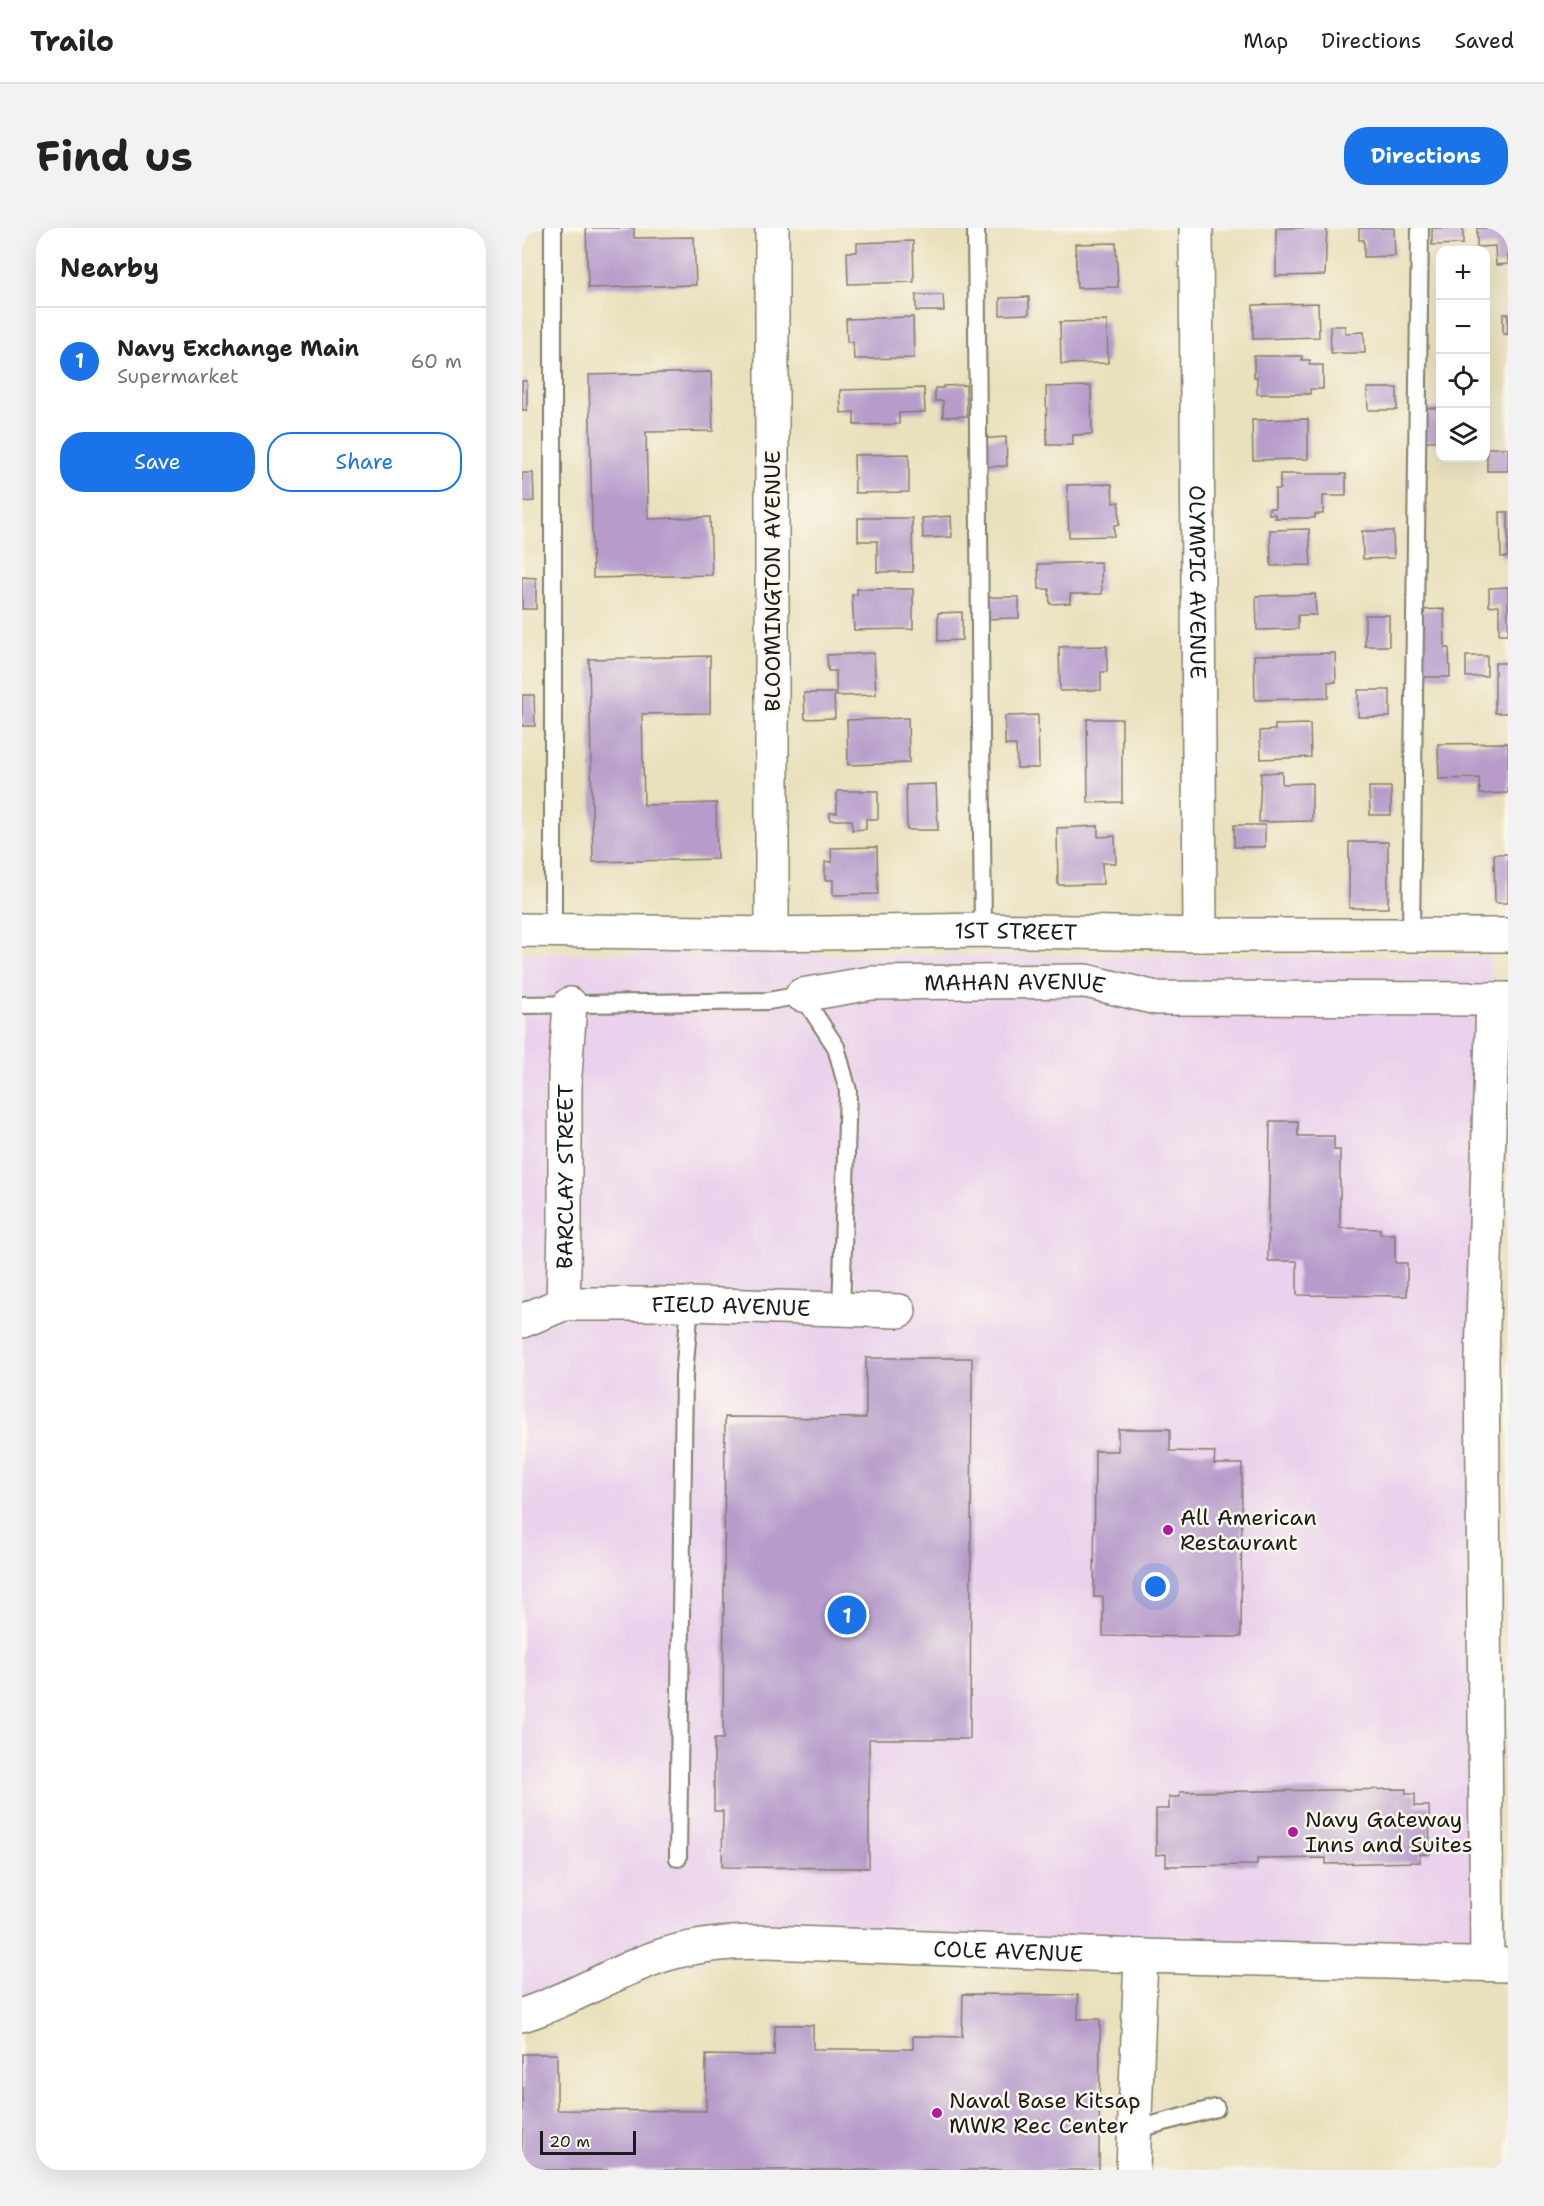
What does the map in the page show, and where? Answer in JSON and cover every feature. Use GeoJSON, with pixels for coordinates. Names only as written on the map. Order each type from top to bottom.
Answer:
{"type":"FeatureCollection","features":[{"type":"Feature","properties":{"kind":"street","name":"BLOOMINGTON AVENUE"},"geometry":{"type":"LineString","coordinates":[[772,228],[772,933]]}},
{"type":"Feature","properties":{"kind":"street","name":"OLYMPIC AVENUE"},"geometry":{"type":"LineString","coordinates":[[1196,228],[1200,935]]}},
{"type":"Feature","properties":{"kind":"street","name":"1ST STREET"},"geometry":{"type":"LineString","coordinates":[[537,930],[772,933],[983,930],[1200,935],[1508,935]]}},
{"type":"Feature","properties":{"kind":"street","name":"MAHAN AVENUE"},"geometry":{"type":"LineString","coordinates":[[802,995],[871,983],[1086,981],[1156,998],[1501,999]]}},
{"type":"Feature","properties":{"kind":"street"},"geometry":{"type":"LineString","coordinates":[[1498,1965],[1482,1358],[1501,999]]}},
{"type":"Feature","properties":{"kind":"street","name":"BARCLAY STREET"},"geometry":{"type":"LineString","coordinates":[[563,1304],[565,1074],[570,1004]]}},
{"type":"Feature","properties":{"kind":"street"},"geometry":{"type":"LineString","coordinates":[[522,1321],[563,1304]]}},
{"type":"Feature","properties":{"kind":"street","name":"FIELD AVENUE"},"geometry":{"type":"LineString","coordinates":[[563,1304],[899,1311]]}},
{"type":"Feature","properties":{"kind":"street","name":"COLE AVENUE"},"geometry":{"type":"LineString","coordinates":[[522,2015],[543,2009],[657,1957],[719,1942],[1498,1965]]}},
{"type":"Feature","properties":{"kind":"street"},"geometry":{"type":"LineString","coordinates":[[1133,2170],[1141,1956]]}},
{"type":"Feature","properties":{"kind":"lane"},"geometry":{"type":"LineString","coordinates":[[537,930],[553,228]]}},
{"type":"Feature","properties":{"kind":"lane"},"geometry":{"type":"LineString","coordinates":[[976,228],[983,930]]}},
{"type":"Feature","properties":{"kind":"lane"},"geometry":{"type":"LineString","coordinates":[[1412,934],[1420,228]]}},
{"type":"Feature","properties":{"kind":"lane"},"geometry":{"type":"LineString","coordinates":[[802,995],[836,1047],[848,1091],[841,1310]]}},
{"type":"Feature","properties":{"kind":"lane","name":"MAHAN AVENUE"},"geometry":{"type":"LineString","coordinates":[[522,1005],[768,1000],[802,995]]}},
{"type":"Feature","properties":{"kind":"lane"},"geometry":{"type":"LineString","coordinates":[[678,1858],[684,1375],[690,1305]]}},
{"type":"Feature","properties":{"kind":"lane"},"geometry":{"type":"LineString","coordinates":[[1134,2130],[1216,2108]]}},
{"type":"Feature","properties":{"kind":"shaded area"},"geometry":{"type":"Polygon","coordinates":[[[522,953],[1490,957],[1493,999],[1487,1964],[768,1942],[522,2013],[522,953]]]}},
{"type":"Feature","properties":{"kind":"building"},"geometry":{"type":"Polygon","coordinates":[[[586,228],[634,228],[634,238],[694,237],[696,285],[588,288],[586,228]]]}},
{"type":"Feature","properties":{"kind":"building"},"geometry":{"type":"Polygon","coordinates":[[[1276,228],[1327,228],[1325,275],[1276,276],[1276,228]]]}},
{"type":"Feature","properties":{"kind":"building"},"geometry":{"type":"Polygon","coordinates":[[[1359,228],[1394,228],[1395,256],[1364,257],[1364,240],[1359,240],[1359,228]]]}},
{"type":"Feature","properties":{"kind":"building"},"geometry":{"type":"Polygon","coordinates":[[[1432,228],[1463,228],[1463,244],[1432,245],[1432,228]]]}},
{"type":"Feature","properties":{"kind":"building"},"geometry":{"type":"Polygon","coordinates":[[[1477,228],[1508,228],[1508,264],[1496,265],[1495,246],[1477,246],[1477,228]]]}},
{"type":"Feature","properties":{"kind":"building"},"geometry":{"type":"Polygon","coordinates":[[[913,241],[914,282],[848,284],[847,252],[857,252],[857,243],[913,241]]]}},
{"type":"Feature","properties":{"kind":"building"},"geometry":{"type":"Polygon","coordinates":[[[1116,243],[1118,287],[1077,288],[1075,244],[1116,243]]]}},
{"type":"Feature","properties":{"kind":"building"},"geometry":{"type":"Polygon","coordinates":[[[916,295],[943,295],[944,311],[916,311],[916,295]]]}},
{"type":"Feature","properties":{"kind":"building"},"geometry":{"type":"Polygon","coordinates":[[[1029,297],[1029,314],[1000,315],[1000,298],[1029,297]]]}},
{"type":"Feature","properties":{"kind":"building"},"geometry":{"type":"Polygon","coordinates":[[[1318,303],[1319,337],[1253,339],[1253,305],[1318,303]]]}},
{"type":"Feature","properties":{"kind":"building"},"geometry":{"type":"Polygon","coordinates":[[[1503,314],[1508,314],[1508,334],[1503,334],[1503,314]]]}},
{"type":"Feature","properties":{"kind":"building"},"geometry":{"type":"Polygon","coordinates":[[[913,317],[914,358],[854,359],[853,342],[847,342],[846,319],[913,317]]]}},
{"type":"Feature","properties":{"kind":"building"},"geometry":{"type":"Polygon","coordinates":[[[1107,321],[1108,363],[1061,364],[1060,322],[1107,321]]]}},
{"type":"Feature","properties":{"kind":"building"},"geometry":{"type":"Polygon","coordinates":[[[1330,326],[1345,326],[1345,333],[1364,332],[1365,353],[1331,353],[1330,326]]]}},
{"type":"Feature","properties":{"kind":"building"},"geometry":{"type":"Polygon","coordinates":[[[1254,356],[1302,356],[1302,360],[1310,360],[1309,365],[1323,365],[1323,389],[1310,389],[1310,394],[1257,394],[1254,356]]]}},
{"type":"Feature","properties":{"kind":"building"},"geometry":{"type":"Polygon","coordinates":[[[711,372],[713,431],[646,432],[648,519],[710,517],[712,575],[593,578],[589,375],[711,372]]]}},
{"type":"Feature","properties":{"kind":"building"},"geometry":{"type":"Polygon","coordinates":[[[522,381],[527,381],[527,410],[522,410],[522,381]]]}},
{"type":"Feature","properties":{"kind":"building"},"geometry":{"type":"Polygon","coordinates":[[[966,385],[967,416],[943,417],[943,401],[935,401],[935,388],[966,385]]]}},
{"type":"Feature","properties":{"kind":"building"},"geometry":{"type":"Polygon","coordinates":[[[1091,386],[1092,434],[1073,435],[1073,445],[1047,445],[1046,387],[1091,386]]]}},
{"type":"Feature","properties":{"kind":"building"},"geometry":{"type":"Polygon","coordinates":[[[924,388],[925,412],[899,413],[899,424],[854,425],[854,412],[841,413],[840,390],[924,388]]]}},
{"type":"Feature","properties":{"kind":"building"},"geometry":{"type":"Polygon","coordinates":[[[1367,388],[1397,388],[1397,410],[1368,410],[1367,388]]]}},
{"type":"Feature","properties":{"kind":"building"},"geometry":{"type":"Polygon","coordinates":[[[1420,408],[1436,408],[1436,441],[1421,441],[1420,408]]]}},
{"type":"Feature","properties":{"kind":"building"},"geometry":{"type":"Polygon","coordinates":[[[1308,419],[1308,459],[1253,460],[1252,420],[1308,419]]]}},
{"type":"Feature","properties":{"kind":"building"},"geometry":{"type":"Polygon","coordinates":[[[1006,437],[1007,466],[979,467],[978,439],[1006,437]]]}},
{"type":"Feature","properties":{"kind":"building"},"geometry":{"type":"Polygon","coordinates":[[[1490,448],[1508,448],[1508,471],[1487,471],[1487,462],[1490,462],[1490,448]]]}},
{"type":"Feature","properties":{"kind":"building"},"geometry":{"type":"Polygon","coordinates":[[[909,454],[909,492],[855,493],[854,455],[909,454]]]}},
{"type":"Feature","properties":{"kind":"building"},"geometry":{"type":"Polygon","coordinates":[[[522,473],[533,473],[534,501],[522,502],[522,473]]]}},
{"type":"Feature","properties":{"kind":"building"},"geometry":{"type":"Polygon","coordinates":[[[1280,474],[1346,474],[1346,496],[1323,496],[1323,514],[1315,514],[1315,518],[1275,518],[1275,514],[1269,514],[1269,508],[1275,508],[1275,489],[1280,489],[1280,474]]]}},
{"type":"Feature","properties":{"kind":"building"},"geometry":{"type":"Polygon","coordinates":[[[1112,484],[1113,503],[1119,502],[1119,525],[1114,525],[1114,536],[1069,537],[1067,485],[1112,484]]]}},
{"type":"Feature","properties":{"kind":"building"},"geometry":{"type":"Polygon","coordinates":[[[1500,512],[1508,512],[1508,557],[1501,557],[1500,512]]]}},
{"type":"Feature","properties":{"kind":"building"},"geometry":{"type":"Polygon","coordinates":[[[951,516],[952,537],[923,538],[922,518],[951,516]]]}},
{"type":"Feature","properties":{"kind":"building"},"geometry":{"type":"Polygon","coordinates":[[[858,518],[912,518],[913,572],[877,572],[877,541],[858,541],[858,518]]]}},
{"type":"Feature","properties":{"kind":"building"},"geometry":{"type":"Polygon","coordinates":[[[1309,529],[1311,565],[1271,566],[1270,530],[1309,529]]]}},
{"type":"Feature","properties":{"kind":"building"},"geometry":{"type":"Polygon","coordinates":[[[1362,531],[1393,531],[1394,558],[1363,559],[1362,531]]]}},
{"type":"Feature","properties":{"kind":"building"},"geometry":{"type":"Polygon","coordinates":[[[1101,562],[1102,594],[1070,594],[1070,603],[1050,604],[1049,589],[1039,589],[1038,564],[1101,562]]]}},
{"type":"Feature","properties":{"kind":"building"},"geometry":{"type":"Polygon","coordinates":[[[522,577],[536,578],[536,609],[522,609],[522,577]]]}},
{"type":"Feature","properties":{"kind":"building"},"geometry":{"type":"Polygon","coordinates":[[[1508,587],[1508,634],[1499,634],[1499,605],[1489,606],[1489,588],[1508,587]]]}},
{"type":"Feature","properties":{"kind":"building"},"geometry":{"type":"Polygon","coordinates":[[[857,589],[913,589],[913,629],[854,630],[852,595],[857,595],[857,589]]]}},
{"type":"Feature","properties":{"kind":"building"},"geometry":{"type":"Polygon","coordinates":[[[1315,594],[1316,615],[1298,615],[1298,629],[1257,630],[1256,596],[1315,594]]]}},
{"type":"Feature","properties":{"kind":"building"},"geometry":{"type":"Polygon","coordinates":[[[980,597],[1019,597],[1019,618],[980,619],[980,597]]]}},
{"type":"Feature","properties":{"kind":"building"},"geometry":{"type":"Polygon","coordinates":[[[1444,609],[1445,648],[1449,648],[1450,677],[1419,677],[1421,610],[1444,609]]]}},
{"type":"Feature","properties":{"kind":"building"},"geometry":{"type":"Polygon","coordinates":[[[962,612],[962,640],[938,641],[938,613],[962,612]]]}},
{"type":"Feature","properties":{"kind":"building"},"geometry":{"type":"Polygon","coordinates":[[[1365,615],[1389,615],[1389,646],[1365,646],[1365,615]]]}},
{"type":"Feature","properties":{"kind":"building"},"geometry":{"type":"Polygon","coordinates":[[[1107,646],[1107,672],[1101,672],[1101,690],[1060,691],[1059,647],[1107,646]]]}},
{"type":"Feature","properties":{"kind":"building"},"geometry":{"type":"Polygon","coordinates":[[[874,653],[876,695],[836,696],[836,671],[828,671],[827,655],[874,653]]]}},
{"type":"Feature","properties":{"kind":"building"},"geometry":{"type":"Polygon","coordinates":[[[1335,653],[1336,682],[1328,682],[1328,698],[1255,700],[1254,655],[1335,653]]]}},
{"type":"Feature","properties":{"kind":"building"},"geometry":{"type":"Polygon","coordinates":[[[710,656],[710,713],[642,714],[644,805],[716,803],[717,859],[593,862],[589,659],[710,656]]]}},
{"type":"Feature","properties":{"kind":"building"},"geometry":{"type":"Polygon","coordinates":[[[1466,656],[1487,656],[1487,676],[1466,677],[1466,656]]]}},
{"type":"Feature","properties":{"kind":"building"},"geometry":{"type":"Polygon","coordinates":[[[1495,663],[1508,663],[1508,713],[1495,713],[1495,663]]]}},
{"type":"Feature","properties":{"kind":"building"},"geometry":{"type":"Polygon","coordinates":[[[1358,690],[1390,690],[1390,717],[1358,717],[1358,690]]]}},
{"type":"Feature","properties":{"kind":"building"},"geometry":{"type":"Polygon","coordinates":[[[804,693],[834,693],[835,718],[805,719],[804,693]]]}},
{"type":"Feature","properties":{"kind":"building"},"geometry":{"type":"Polygon","coordinates":[[[522,695],[534,695],[535,726],[522,726],[522,695]]]}},
{"type":"Feature","properties":{"kind":"building"},"geometry":{"type":"Polygon","coordinates":[[[1038,715],[1039,768],[1017,768],[1016,745],[1005,745],[1005,716],[1038,715]]]}},
{"type":"Feature","properties":{"kind":"building"},"geometry":{"type":"Polygon","coordinates":[[[908,718],[909,763],[848,765],[847,720],[908,718]]]}},
{"type":"Feature","properties":{"kind":"building"},"geometry":{"type":"Polygon","coordinates":[[[1087,719],[1122,719],[1122,802],[1088,803],[1087,719]]]}},
{"type":"Feature","properties":{"kind":"building"},"geometry":{"type":"Polygon","coordinates":[[[1310,724],[1311,757],[1261,759],[1260,731],[1275,730],[1275,725],[1310,724]]]}},
{"type":"Feature","properties":{"kind":"building"},"geometry":{"type":"Polygon","coordinates":[[[1508,743],[1508,793],[1480,794],[1479,778],[1439,779],[1438,744],[1508,743]]]}},
{"type":"Feature","properties":{"kind":"building"},"geometry":{"type":"Polygon","coordinates":[[[1282,772],[1282,784],[1312,783],[1312,821],[1259,822],[1261,773],[1282,772]]]}},
{"type":"Feature","properties":{"kind":"building"},"geometry":{"type":"Polygon","coordinates":[[[936,784],[938,830],[907,830],[906,785],[936,784]]]}},
{"type":"Feature","properties":{"kind":"building"},"geometry":{"type":"Polygon","coordinates":[[[1369,787],[1391,787],[1391,815],[1370,815],[1369,787]]]}},
{"type":"Feature","properties":{"kind":"building"},"geometry":{"type":"Polygon","coordinates":[[[837,791],[878,791],[878,819],[866,819],[866,829],[852,830],[852,820],[830,820],[830,813],[837,813],[837,791]]]}},
{"type":"Feature","properties":{"kind":"building"},"geometry":{"type":"Polygon","coordinates":[[[1234,825],[1265,825],[1265,847],[1234,847],[1234,825]]]}},
{"type":"Feature","properties":{"kind":"building"},"geometry":{"type":"Polygon","coordinates":[[[1098,826],[1098,837],[1115,836],[1116,863],[1102,863],[1103,884],[1058,885],[1057,828],[1098,826]]]}},
{"type":"Feature","properties":{"kind":"building"},"geometry":{"type":"Polygon","coordinates":[[[1349,842],[1388,842],[1388,908],[1349,908],[1349,842]]]}},
{"type":"Feature","properties":{"kind":"building"},"geometry":{"type":"Polygon","coordinates":[[[877,847],[878,894],[833,895],[833,880],[825,880],[825,862],[832,862],[831,848],[877,847]]]}},
{"type":"Feature","properties":{"kind":"building"},"geometry":{"type":"Polygon","coordinates":[[[1494,854],[1508,854],[1508,903],[1495,903],[1494,854]]]}},
{"type":"Feature","properties":{"kind":"building"},"geometry":{"type":"Polygon","coordinates":[[[1270,1121],[1298,1121],[1298,1136],[1334,1136],[1334,1150],[1340,1150],[1340,1228],[1380,1229],[1380,1234],[1395,1234],[1395,1263],[1407,1263],[1407,1296],[1297,1295],[1297,1261],[1268,1261],[1270,1121]]]}},
{"type":"Feature","properties":{"kind":"building"},"geometry":{"type":"Polygon","coordinates":[[[866,1358],[972,1358],[970,1739],[869,1739],[869,1868],[722,1867],[723,1811],[714,1811],[714,1739],[723,1739],[725,1417],[866,1418],[866,1358]]]}},
{"type":"Feature","properties":{"kind":"building","name":"All American Restaurant"},"geometry":{"type":"Polygon","coordinates":[[[1118,1429],[1170,1429],[1170,1451],[1215,1452],[1214,1464],[1242,1464],[1241,1637],[1103,1636],[1103,1597],[1094,1597],[1095,1451],[1118,1451],[1118,1429]]]}},
{"type":"Feature","properties":{"kind":"building","name":"Navy Gateway Inns and Suites"},"geometry":{"type":"Polygon","coordinates":[[[1406,1789],[1406,1794],[1415,1794],[1415,1806],[1429,1806],[1430,1854],[1420,1854],[1420,1862],[1326,1864],[1326,1858],[1257,1859],[1257,1865],[1166,1866],[1166,1854],[1156,1855],[1156,1809],[1169,1809],[1169,1797],[1180,1797],[1180,1792],[1406,1789]]]}},
{"type":"Feature","properties":{"kind":"building","name":"Naval Base Kitsap MWR Rec Center"},"geometry":{"type":"Polygon","coordinates":[[[963,1994],[1078,1995],[1078,2019],[1100,2019],[1099,2170],[522,2170],[522,2054],[557,2054],[557,2110],[706,2111],[706,2055],[774,2056],[775,2025],[813,2025],[813,2049],[913,2049],[913,2036],[962,2037],[963,1994]]]}},
{"type":"Feature","properties":{"kind":"place","name":"All American Restaurant"},"geometry":{"type":"Point","coordinates":[1168,1530]}},
{"type":"Feature","properties":{"kind":"place","name":"Navy Exchange Main"},"geometry":{"type":"Point","coordinates":[847,1615]}},
{"type":"Feature","properties":{"kind":"place","name":"Navy Gateway Inns and Suites"},"geometry":{"type":"Point","coordinates":[1293,1832]}},
{"type":"Feature","properties":{"kind":"place","name":"Naval Base Kitsap MWR Rec Center"},"geometry":{"type":"Point","coordinates":[937,2113]}}]}
